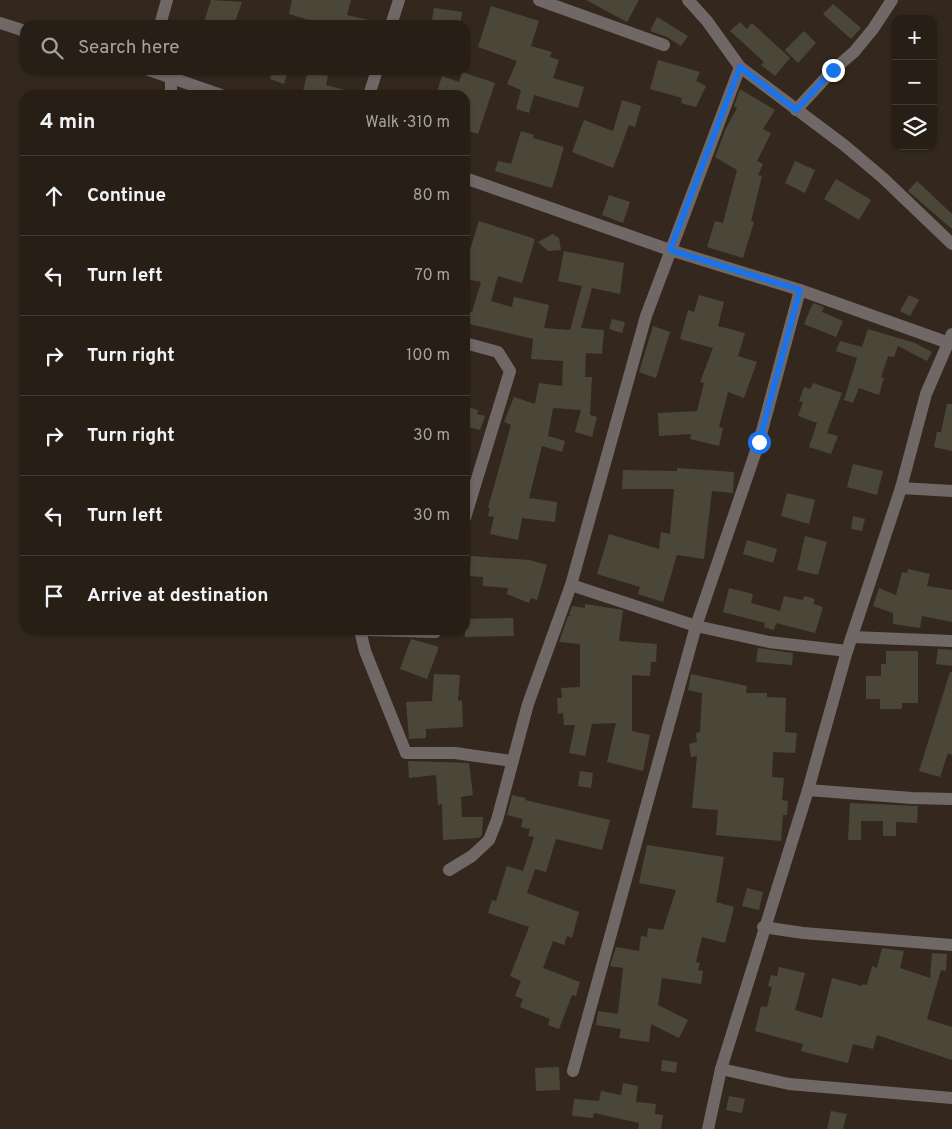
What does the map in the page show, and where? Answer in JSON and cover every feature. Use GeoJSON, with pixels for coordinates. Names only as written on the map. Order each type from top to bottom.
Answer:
{"type":"FeatureCollection","features":[{"type":"Feature","properties":{"kind":"street"},"geometry":{"type":"LineString","coordinates":[[161,20],[167,0]]}},
{"type":"Feature","properties":{"kind":"street"},"geometry":{"type":"LineString","coordinates":[[392,20],[398,0]]}},
{"type":"Feature","properties":{"kind":"street"},"geometry":{"type":"LineString","coordinates":[[538,0],[664,45]]}},
{"type":"Feature","properties":{"kind":"street"},"geometry":{"type":"LineString","coordinates":[[688,0],[707,21],[740,67],[883,178],[952,244]]}},
{"type":"Feature","properties":{"kind":"street"},"geometry":{"type":"LineString","coordinates":[[796,110],[833,70],[854,52],[874,29],[892,0]]}},
{"type":"Feature","properties":{"kind":"street"},"geometry":{"type":"LineString","coordinates":[[0,23],[20,29]]}},
{"type":"Feature","properties":{"kind":"street"},"geometry":{"type":"LineString","coordinates":[[449,870],[472,856],[489,840],[534,686],[571,586],[646,316],[740,67]]}},
{"type":"Feature","properties":{"kind":"street"},"geometry":{"type":"LineString","coordinates":[[163,75],[207,90]]}},
{"type":"Feature","properties":{"kind":"street"},"geometry":{"type":"LineString","coordinates":[[371,90],[375,75]]}},
{"type":"Feature","properties":{"kind":"street"},"geometry":{"type":"LineString","coordinates":[[171,78],[171,90]]}},
{"type":"Feature","properties":{"kind":"street"},"geometry":{"type":"LineString","coordinates":[[470,180],[670,250],[950,339],[926,394],[901,488],[847,651],[808,790],[763,927],[721,1068],[708,1129]]}},
{"type":"Feature","properties":{"kind":"street"},"geometry":{"type":"LineString","coordinates":[[573,1070],[696,626],[759,442],[800,290]]}},
{"type":"Feature","properties":{"kind":"street"},"geometry":{"type":"LineString","coordinates":[[470,344],[498,352],[510,371],[470,493]]}},
{"type":"Feature","properties":{"kind":"street"},"geometry":{"type":"LineString","coordinates":[[901,488],[952,491]]}},
{"type":"Feature","properties":{"kind":"street"},"geometry":{"type":"LineString","coordinates":[[571,586],[696,626],[769,642],[847,651]]}},
{"type":"Feature","properties":{"kind":"street"},"geometry":{"type":"LineString","coordinates":[[361,635],[365,651],[406,753],[455,753],[512,761]]}},
{"type":"Feature","properties":{"kind":"street"},"geometry":{"type":"LineString","coordinates":[[852,637],[952,641]]}},
{"type":"Feature","properties":{"kind":"street"},"geometry":{"type":"LineString","coordinates":[[808,790],[952,799]]}},
{"type":"Feature","properties":{"kind":"street"},"geometry":{"type":"LineString","coordinates":[[763,927],[803,934],[952,945]]}},
{"type":"Feature","properties":{"kind":"street"},"geometry":{"type":"LineString","coordinates":[[721,1068],[789,1084],[952,1098]]}},
{"type":"Feature","properties":{"kind":"building"},"geometry":{"type":"Polygon","coordinates":[[[211,0],[242,2],[236,20],[205,20],[211,0]]]}},
{"type":"Feature","properties":{"kind":"building"},"geometry":{"type":"Polygon","coordinates":[[[292,0],[351,0],[347,15],[369,20],[309,20],[289,14],[292,0]]]}},
{"type":"Feature","properties":{"kind":"building"},"geometry":{"type":"Polygon","coordinates":[[[586,0],[639,0],[627,22],[586,0]]]}},
{"type":"Feature","properties":{"kind":"building"},"geometry":{"type":"Polygon","coordinates":[[[833,4],[861,28],[851,39],[823,14],[833,4]]]}},
{"type":"Feature","properties":{"kind":"building"},"geometry":{"type":"Polygon","coordinates":[[[491,6],[539,21],[531,46],[552,52],[550,57],[559,60],[553,78],[584,87],[578,108],[534,95],[529,113],[516,109],[521,90],[507,84],[517,61],[478,47],[491,6]]]}},
{"type":"Feature","properties":{"kind":"building"},"geometry":{"type":"Polygon","coordinates":[[[434,8],[462,12],[461,20],[432,20],[434,8]]]}},
{"type":"Feature","properties":{"kind":"building"},"geometry":{"type":"Polygon","coordinates":[[[657,17],[688,36],[681,46],[667,37],[650,31],[657,17]]]}},
{"type":"Feature","properties":{"kind":"building"},"geometry":{"type":"Polygon","coordinates":[[[740,22],[747,29],[752,23],[790,58],[775,76],[761,65],[764,62],[730,31],[740,22]]]}},
{"type":"Feature","properties":{"kind":"building"},"geometry":{"type":"Polygon","coordinates":[[[804,31],[816,43],[798,63],[785,50],[804,31]]]}},
{"type":"Feature","properties":{"kind":"building"},"geometry":{"type":"Polygon","coordinates":[[[658,60],[700,72],[696,81],[706,86],[696,107],[681,103],[682,98],[650,89],[658,60]]]}},
{"type":"Feature","properties":{"kind":"building"},"geometry":{"type":"Polygon","coordinates":[[[271,75],[287,75],[284,84],[270,79],[271,75]]]}},
{"type":"Feature","properties":{"kind":"building"},"geometry":{"type":"Polygon","coordinates":[[[307,75],[324,75],[328,76],[326,85],[345,90],[303,90],[307,75]]]}},
{"type":"Feature","properties":{"kind":"building"},"geometry":{"type":"Polygon","coordinates":[[[461,75],[470,75],[495,83],[478,134],[470,132],[470,90],[438,90],[442,76],[459,82],[461,75]]]}},
{"type":"Feature","properties":{"kind":"building"},"geometry":{"type":"Polygon","coordinates":[[[740,89],[775,110],[763,129],[771,133],[757,161],[763,164],[758,175],[762,176],[751,221],[754,222],[743,258],[707,247],[715,221],[723,223],[737,170],[715,157],[726,128],[737,108],[734,106],[740,89]]]}},
{"type":"Feature","properties":{"kind":"building"},"geometry":{"type":"Polygon","coordinates":[[[622,100],[641,106],[635,127],[629,125],[613,168],[572,152],[584,120],[613,131],[622,100]]]}},
{"type":"Feature","properties":{"kind":"building"},"geometry":{"type":"Polygon","coordinates":[[[521,131],[534,135],[533,138],[564,147],[552,188],[495,171],[498,161],[511,164],[521,131]]]}},
{"type":"Feature","properties":{"kind":"building"},"geometry":{"type":"Polygon","coordinates":[[[795,161],[815,170],[805,193],[785,183],[795,161]]]}},
{"type":"Feature","properties":{"kind":"building"},"geometry":{"type":"Polygon","coordinates":[[[836,179],[871,200],[859,220],[824,199],[836,179]]]}},
{"type":"Feature","properties":{"kind":"building"},"geometry":{"type":"Polygon","coordinates":[[[917,181],[952,214],[952,229],[908,191],[917,181]]]}},
{"type":"Feature","properties":{"kind":"building"},"geometry":{"type":"Polygon","coordinates":[[[609,195],[630,202],[623,223],[602,215],[609,195]]]}},
{"type":"Feature","properties":{"kind":"building"},"geometry":{"type":"Polygon","coordinates":[[[479,221],[535,239],[522,283],[498,276],[491,301],[512,307],[514,297],[549,305],[544,328],[570,330],[582,286],[558,281],[564,251],[624,263],[620,294],[592,288],[581,328],[604,330],[602,354],[586,353],[585,377],[592,377],[590,415],[597,417],[592,437],[575,432],[581,410],[553,408],[548,436],[565,441],[562,452],[542,446],[529,498],[557,502],[555,522],[522,518],[518,540],[490,534],[494,517],[488,516],[490,508],[488,508],[511,425],[504,422],[514,397],[535,404],[539,383],[562,386],[563,361],[531,359],[533,339],[470,324],[470,311],[472,312],[481,282],[470,280],[470,250],[479,221]]]}},
{"type":"Feature","properties":{"kind":"building"},"geometry":{"type":"Polygon","coordinates":[[[553,234],[559,238],[561,250],[548,251],[538,242],[553,234]]]}},
{"type":"Feature","properties":{"kind":"building"},"geometry":{"type":"Polygon","coordinates":[[[699,295],[724,302],[718,326],[745,333],[738,356],[757,362],[744,398],[728,392],[719,427],[723,428],[719,446],[690,439],[691,434],[659,436],[658,413],[697,411],[704,383],[700,382],[713,348],[680,339],[688,310],[694,312],[699,295]]]}},
{"type":"Feature","properties":{"kind":"building"},"geometry":{"type":"Polygon","coordinates":[[[909,295],[919,300],[910,316],[900,311],[909,295]]]}},
{"type":"Feature","properties":{"kind":"building"},"geometry":{"type":"Polygon","coordinates":[[[813,303],[824,307],[822,312],[843,321],[836,337],[804,324],[813,303]]]}},
{"type":"Feature","properties":{"kind":"building"},"geometry":{"type":"Polygon","coordinates":[[[612,319],[625,322],[622,333],[609,329],[612,319]]]}},
{"type":"Feature","properties":{"kind":"building"},"geometry":{"type":"Polygon","coordinates":[[[653,326],[670,332],[656,378],[639,372],[653,326]]]}},
{"type":"Feature","properties":{"kind":"building"},"geometry":{"type":"Polygon","coordinates":[[[868,329],[915,343],[932,352],[927,361],[898,346],[894,357],[888,356],[881,377],[884,378],[879,395],[859,388],[853,403],[844,400],[857,358],[836,351],[840,341],[862,347],[868,329]]]}},
{"type":"Feature","properties":{"kind":"building"},"geometry":{"type":"Polygon","coordinates":[[[813,383],[842,393],[827,433],[838,436],[831,454],[809,447],[817,423],[798,416],[803,402],[799,401],[804,387],[810,389],[813,383]]]}},
{"type":"Feature","properties":{"kind":"building"},"geometry":{"type":"Polygon","coordinates":[[[947,404],[952,404],[952,451],[934,447],[937,432],[941,432],[947,404]]]}},
{"type":"Feature","properties":{"kind":"building"},"geometry":{"type":"Polygon","coordinates":[[[470,408],[478,410],[477,414],[485,416],[480,430],[470,427],[470,408]]]}},
{"type":"Feature","properties":{"kind":"building"},"geometry":{"type":"Polygon","coordinates":[[[853,464],[883,471],[877,495],[847,487],[853,464]]]}},
{"type":"Feature","properties":{"kind":"building"},"geometry":{"type":"Polygon","coordinates":[[[677,468],[734,472],[733,493],[712,491],[704,559],[677,555],[663,602],[638,594],[640,587],[597,574],[609,534],[659,549],[661,532],[670,534],[674,489],[622,489],[623,470],[677,471],[677,468]]]}},
{"type":"Feature","properties":{"kind":"building"},"geometry":{"type":"Polygon","coordinates":[[[787,493],[815,500],[809,524],[781,516],[787,493]]]}},
{"type":"Feature","properties":{"kind":"building"},"geometry":{"type":"Polygon","coordinates":[[[853,516],[865,519],[862,531],[851,529],[853,516]]]}},
{"type":"Feature","properties":{"kind":"building"},"geometry":{"type":"Polygon","coordinates":[[[805,536],[827,542],[818,575],[797,570],[805,536]]]}},
{"type":"Feature","properties":{"kind":"building"},"geometry":{"type":"Polygon","coordinates":[[[747,540],[777,549],[773,563],[743,554],[747,540]]]}},
{"type":"Feature","properties":{"kind":"building"},"geometry":{"type":"Polygon","coordinates":[[[471,556],[530,560],[547,565],[537,600],[531,598],[529,603],[507,594],[508,588],[483,586],[483,577],[470,576],[471,556]]]}},
{"type":"Feature","properties":{"kind":"building"},"geometry":{"type":"Polygon","coordinates":[[[908,569],[930,574],[927,586],[952,590],[952,622],[922,616],[920,628],[893,624],[893,613],[873,606],[879,588],[896,595],[902,572],[907,573],[908,569]]]}},
{"type":"Feature","properties":{"kind":"building"},"geometry":{"type":"Polygon","coordinates":[[[729,588],[753,594],[751,603],[780,611],[784,596],[803,600],[804,596],[815,599],[813,604],[823,607],[815,633],[776,623],[774,630],[764,627],[765,623],[723,612],[729,588]]]}},
{"type":"Feature","properties":{"kind":"building"},"geometry":{"type":"Polygon","coordinates":[[[585,604],[623,610],[619,641],[657,644],[656,662],[651,662],[650,676],[632,675],[632,731],[650,735],[643,771],[607,762],[616,723],[592,724],[585,756],[569,753],[575,725],[564,725],[563,713],[558,714],[557,698],[562,698],[561,688],[580,687],[580,644],[559,642],[568,616],[572,616],[569,615],[572,606],[585,608],[585,604]]]}},
{"type":"Feature","properties":{"kind":"building"},"geometry":{"type":"Polygon","coordinates":[[[513,618],[514,636],[465,637],[465,635],[470,635],[470,619],[513,618]]]}},
{"type":"Feature","properties":{"kind":"building"},"geometry":{"type":"Polygon","coordinates":[[[411,639],[439,647],[427,679],[400,669],[411,639]]]}},
{"type":"Feature","properties":{"kind":"building"},"geometry":{"type":"Polygon","coordinates":[[[758,648],[793,653],[792,665],[756,662],[758,648]]]}},
{"type":"Feature","properties":{"kind":"building"},"geometry":{"type":"Polygon","coordinates":[[[938,649],[952,650],[952,666],[936,664],[938,649]]]}},
{"type":"Feature","properties":{"kind":"building"},"geometry":{"type":"Polygon","coordinates":[[[886,651],[918,651],[918,703],[902,703],[902,709],[880,709],[880,699],[866,699],[866,676],[881,676],[881,664],[886,664],[886,651]]]}},
{"type":"Feature","properties":{"kind":"building"},"geometry":{"type":"Polygon","coordinates":[[[950,672],[952,672],[952,755],[948,753],[940,777],[919,771],[950,672]]]}},
{"type":"Feature","properties":{"kind":"building"},"geometry":{"type":"Polygon","coordinates":[[[434,674],[460,675],[458,701],[462,700],[463,727],[426,729],[426,738],[409,739],[406,702],[432,701],[434,674]]]}},
{"type":"Feature","properties":{"kind":"building"},"geometry":{"type":"Polygon","coordinates":[[[691,674],[747,686],[746,693],[767,693],[767,697],[786,698],[785,732],[797,733],[795,753],[773,752],[772,777],[784,778],[782,800],[788,801],[787,815],[783,815],[781,841],[716,835],[718,810],[692,808],[697,756],[691,757],[689,744],[697,742],[696,733],[700,732],[702,693],[688,690],[691,674]]]}},
{"type":"Feature","properties":{"kind":"building"},"geometry":{"type":"Polygon","coordinates":[[[408,761],[469,763],[473,795],[461,797],[462,817],[483,817],[482,835],[479,838],[443,840],[442,804],[438,805],[436,775],[409,778],[408,761]]]}},
{"type":"Feature","properties":{"kind":"building"},"geometry":{"type":"Polygon","coordinates":[[[580,771],[593,773],[591,788],[578,786],[580,771]]]}},
{"type":"Feature","properties":{"kind":"building"},"geometry":{"type":"Polygon","coordinates":[[[512,795],[526,798],[525,800],[610,820],[602,850],[556,839],[546,872],[535,869],[527,893],[579,912],[572,938],[567,936],[564,945],[553,941],[543,968],[580,982],[576,996],[572,995],[559,1029],[548,1025],[550,1019],[520,1007],[523,999],[515,996],[521,981],[510,976],[529,927],[488,913],[492,900],[496,901],[507,866],[523,871],[534,837],[528,836],[530,829],[521,827],[523,819],[507,815],[512,795]]]}},
{"type":"Feature","properties":{"kind":"building"},"geometry":{"type":"Polygon","coordinates":[[[850,803],[918,806],[917,823],[896,822],[896,836],[883,836],[883,821],[861,821],[861,840],[848,840],[850,803]]]}},
{"type":"Feature","properties":{"kind":"building"},"geometry":{"type":"Polygon","coordinates":[[[647,845],[724,857],[716,902],[734,907],[725,943],[702,937],[696,962],[700,963],[698,970],[703,971],[701,984],[662,978],[658,1005],[688,1020],[679,1038],[651,1024],[649,1042],[619,1038],[621,1029],[596,1025],[598,1011],[618,1014],[623,968],[610,966],[616,947],[639,951],[641,936],[647,937],[648,928],[663,930],[676,890],[639,883],[647,845]]]}},
{"type":"Feature","properties":{"kind":"building"},"geometry":{"type":"Polygon","coordinates":[[[747,888],[763,892],[759,910],[742,906],[747,888]]]}},
{"type":"Feature","properties":{"kind":"building"},"geometry":{"type":"Polygon","coordinates":[[[882,948],[904,951],[900,968],[930,978],[932,953],[947,954],[946,971],[941,970],[927,1019],[952,1027],[952,1060],[877,1035],[873,1049],[853,1044],[848,1063],[801,1051],[803,1044],[755,1031],[761,1006],[767,1007],[772,987],[768,986],[771,975],[777,976],[779,967],[805,973],[795,1010],[822,1018],[832,978],[862,986],[862,984],[867,985],[872,966],[877,968],[882,948]]]}},
{"type":"Feature","properties":{"kind":"building"},"geometry":{"type":"Polygon","coordinates":[[[662,1060],[677,1062],[676,1073],[661,1071],[662,1060]]]}},
{"type":"Feature","properties":{"kind":"building"},"geometry":{"type":"Polygon","coordinates":[[[559,1067],[560,1090],[536,1091],[535,1068],[559,1067]]]}},
{"type":"Feature","properties":{"kind":"building"},"geometry":{"type":"Polygon","coordinates":[[[623,1083],[638,1086],[636,1102],[656,1104],[655,1114],[663,1115],[661,1129],[638,1129],[639,1123],[594,1113],[593,1118],[572,1116],[574,1099],[599,1101],[601,1091],[621,1095],[623,1083]]]}},
{"type":"Feature","properties":{"kind":"building"},"geometry":{"type":"Polygon","coordinates":[[[729,1096],[745,1099],[742,1113],[726,1110],[729,1096]]]}},
{"type":"Feature","properties":{"kind":"building"},"geometry":{"type":"Polygon","coordinates":[[[831,1111],[847,1114],[843,1129],[827,1129],[831,1111]]]}},
{"type":"Feature","properties":{"kind":"route"},"geometry":{"type":"LineString","coordinates":[[759,442],[800,290],[670,250],[740,67],[796,110],[833,70]]}}]}
